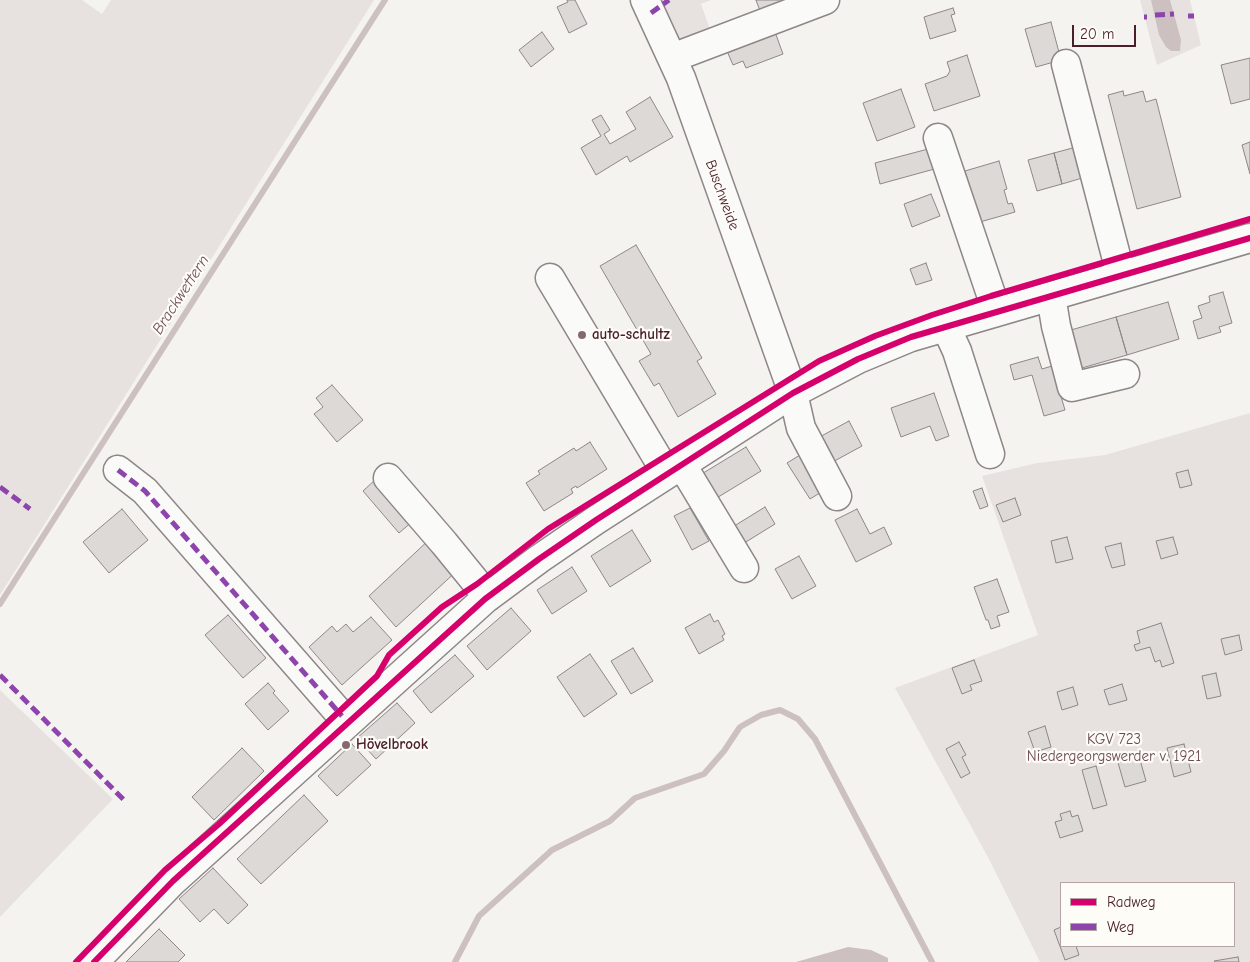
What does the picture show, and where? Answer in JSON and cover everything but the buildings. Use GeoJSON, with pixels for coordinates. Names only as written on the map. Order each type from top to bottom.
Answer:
{"type":"FeatureCollection","features":[{"type":"Feature","properties":{"kind":"street","name":"Buschweide"},"geometry":{"type":"LineString","coordinates":[[645,0],[681,78],[793,393],[801,428],[837,496]]}},
{"type":"Feature","properties":{"kind":"street"},"geometry":{"type":"LineString","coordinates":[[672,58],[825,0]]}},
{"type":"Feature","properties":{"kind":"street"},"geometry":{"type":"LineString","coordinates":[[1066,64],[1122,275]]}},
{"type":"Feature","properties":{"kind":"street"},"geometry":{"type":"LineString","coordinates":[[938,138],[997,312]]}},
{"type":"Feature","properties":{"kind":"street"},"geometry":{"type":"LineString","coordinates":[[94,962],[173,881],[347,722],[488,597],[539,558],[793,393],[858,359],[911,337],[1250,238]]}},
{"type":"Feature","properties":{"kind":"street"},"geometry":{"type":"LineString","coordinates":[[550,278],[674,470],[744,568]]}},
{"type":"Feature","properties":{"kind":"street"},"geometry":{"type":"LineString","coordinates":[[1051,296],[1056,326],[1072,387],[1125,374]]}},
{"type":"Feature","properties":{"kind":"street"},"geometry":{"type":"LineString","coordinates":[[946,327],[957,351],[990,454]]}},
{"type":"Feature","properties":{"kind":"street"},"geometry":{"type":"LineString","coordinates":[[118,470],[145,491],[347,722]]}},
{"type":"Feature","properties":{"kind":"street"},"geometry":{"type":"LineString","coordinates":[[388,478],[488,597]]}},
{"type":"Feature","properties":{"kind":"green space"},"geometry":{"type":"Polygon","coordinates":[[[0,0],[82,0],[102,14],[111,0],[374,0],[0,595],[0,0]]]}},
{"type":"Feature","properties":{"kind":"green space"},"geometry":{"type":"Polygon","coordinates":[[[655,0],[711,0],[701,4],[712,35],[676,47],[655,0]]]}},
{"type":"Feature","properties":{"kind":"green space"},"geometry":{"type":"Polygon","coordinates":[[[1140,0],[1190,0],[1201,45],[1157,65],[1140,0]]]}},
{"type":"Feature","properties":{"kind":"green space","name":"KGV 723 Niedergeorgswerder v. 1921"},"geometry":{"type":"Polygon","coordinates":[[[1250,413],[1250,962],[1040,962],[990,861],[895,688],[1038,635],[982,476],[1037,463],[1105,455],[1250,413]]]}},
{"type":"Feature","properties":{"kind":"green space"},"geometry":{"type":"Polygon","coordinates":[[[0,690],[113,799],[0,917],[0,690]]]}},
{"type":"Feature","properties":{"kind":"shaded area"},"geometry":{"type":"Polygon","coordinates":[[[1151,0],[1170,0],[1181,40],[1180,51],[1171,51],[1166,47],[1159,35],[1151,0]]]}},
{"type":"Feature","properties":{"kind":"shaded area"},"geometry":{"type":"Polygon","coordinates":[[[848,947],[871,950],[888,958],[888,962],[796,962],[848,947]]]}},
{"type":"Feature","properties":{"kind":"waterway","name":"Brackwettern"},"geometry":{"type":"LineString","coordinates":[[0,604],[385,0]]}},
{"type":"Feature","properties":{"kind":"waterway"},"geometry":{"type":"LineString","coordinates":[[455,962],[479,916],[552,850],[610,821],[635,798],[704,774],[724,751],[740,727],[761,715],[780,710],[798,719],[815,739],[932,962]]}},
{"type":"Feature","properties":{"kind":"marked path"},"geometry":{"type":"LineString","coordinates":[[651,13],[669,0]]}},
{"type":"Feature","properties":{"kind":"marked path"},"geometry":{"type":"LineString","coordinates":[[1155,15],[1174,14]]}},
{"type":"Feature","properties":{"kind":"marked path"},"geometry":{"type":"LineString","coordinates":[[1188,16],[1194,16]]}},
{"type":"Feature","properties":{"kind":"marked path"},"geometry":{"type":"LineString","coordinates":[[118,470],[145,491],[342,716]]}},
{"type":"Feature","properties":{"kind":"marked path"},"geometry":{"type":"LineString","coordinates":[[0,487],[30,509]]}},
{"type":"Feature","properties":{"kind":"marked path"},"geometry":{"type":"LineString","coordinates":[[0,675],[125,801]]}},
{"type":"Feature","properties":{"kind":"cycle path"},"geometry":{"type":"LineString","coordinates":[[76,962],[165,870],[219,824],[377,676],[389,655],[442,607],[477,584],[548,529],[819,361],[875,336],[991,296],[1250,219]]}},
{"type":"Feature","properties":{"kind":"cycle path"},"geometry":{"type":"LineString","coordinates":[[94,962],[173,881],[485,599],[596,520],[793,393],[858,359],[911,337],[1250,238]]}},
{"type":"Feature","properties":{"kind":"place","name":"auto-schultz"},"geometry":{"type":"Point","coordinates":[582,335]}},
{"type":"Feature","properties":{"kind":"place","name":"Hövelbrook"},"geometry":{"type":"Point","coordinates":[346,745]}}]}
